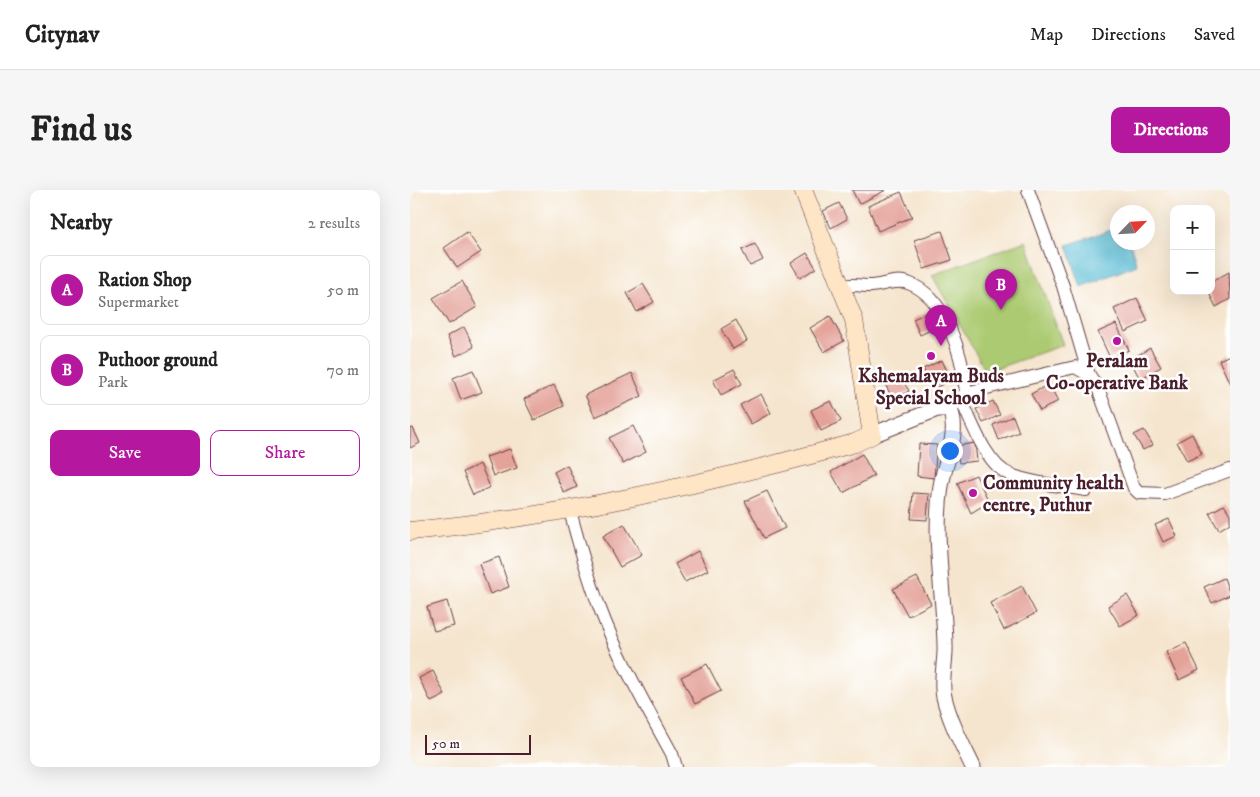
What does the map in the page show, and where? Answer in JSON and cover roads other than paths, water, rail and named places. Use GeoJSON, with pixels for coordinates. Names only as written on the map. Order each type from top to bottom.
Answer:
{"type":"FeatureCollection","features":[{"type":"Feature","properties":{"kind":"main road"},"geometry":{"type":"LineString","coordinates":[[410,531],[453,527],[570,507],[742,474],[854,443],[872,435],[854,320],[803,190]]}},
{"type":"Feature","properties":{"kind":"street"},"geometry":{"type":"LineString","coordinates":[[1028,190],[1063,286],[1089,375],[1098,388],[1134,488],[1139,493],[1165,494],[1230,470]]}},
{"type":"Feature","properties":{"kind":"street"},"geometry":{"type":"LineString","coordinates":[[841,286],[853,283],[868,286],[884,282],[907,282],[930,294],[945,319],[964,368],[963,395],[978,437],[994,462],[1009,475],[1086,490]]}},
{"type":"Feature","properties":{"kind":"street"},"geometry":{"type":"LineString","coordinates":[[872,435],[937,409],[950,409],[963,395],[1075,367],[1089,375]]}},
{"type":"Feature","properties":{"kind":"street"},"geometry":{"type":"LineString","coordinates":[[950,409],[955,431],[941,486],[938,567],[945,645],[943,695],[950,717],[973,767]]}},
{"type":"Feature","properties":{"kind":"street"},"geometry":{"type":"LineString","coordinates":[[570,507],[580,550],[599,607],[620,654],[672,754],[676,767]]}},
{"type":"Feature","properties":{"kind":"water"},"geometry":{"type":"Polygon","coordinates":[[[1110,230],[1110,250],[1132,250],[1137,265],[1081,287],[1067,245],[1110,230]]]}},
{"type":"Feature","properties":{"kind":"place","name":"Puthoor ground"},"geometry":{"type":"Point","coordinates":[1001,310]}},
{"type":"Feature","properties":{"kind":"place","name":"Peralam Co-operative Bank"},"geometry":{"type":"Point","coordinates":[1117,341]}},
{"type":"Feature","properties":{"kind":"place","name":"Ration Shop"},"geometry":{"type":"Point","coordinates":[941,346]}},
{"type":"Feature","properties":{"kind":"place","name":"Kshemalayam Buds Special School"},"geometry":{"type":"Point","coordinates":[931,356]}},
{"type":"Feature","properties":{"kind":"place","name":"Community health centre, Puthur"},"geometry":{"type":"Point","coordinates":[973,493]}}]}
